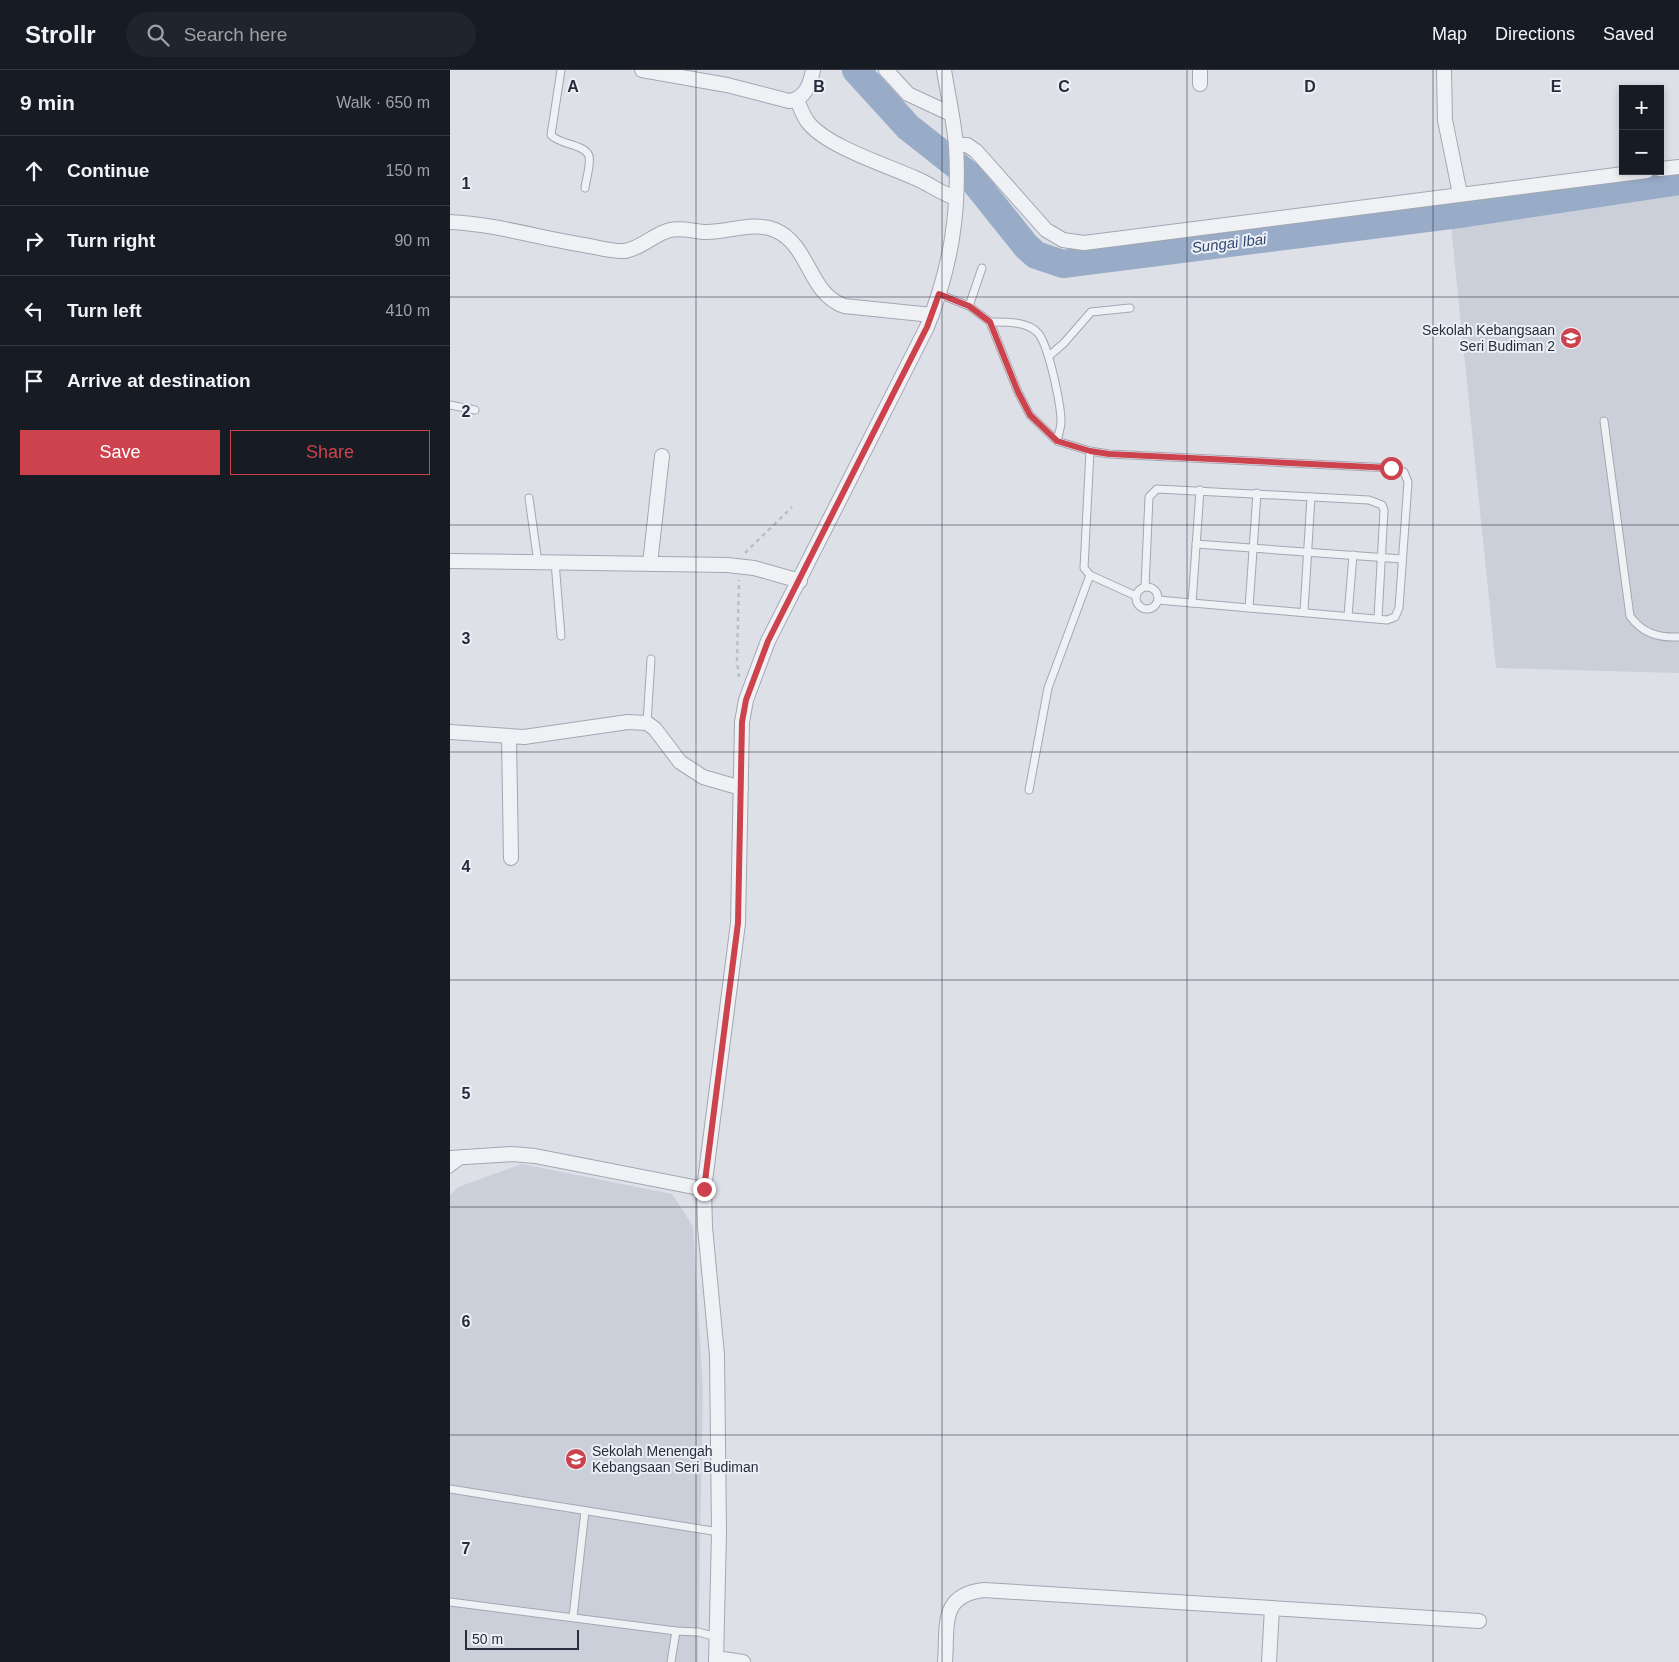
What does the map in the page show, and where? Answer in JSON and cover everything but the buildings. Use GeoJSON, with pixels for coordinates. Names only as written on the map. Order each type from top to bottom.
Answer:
{"type":"FeatureCollection","features":[{"type":"Feature","properties":{"kind":"street"},"geometry":{"type":"LineString","coordinates":[[642,70],[727,85],[789,101],[797,100],[804,95],[813,70]]}},
{"type":"Feature","properties":{"kind":"street"},"geometry":{"type":"LineString","coordinates":[[886,70],[908,94],[951,114]]}},
{"type":"Feature","properties":{"kind":"street"},"geometry":{"type":"LineString","coordinates":[[743,1662],[716,1660],[719,1532],[717,1355],[705,1227],[704,1189],[738,923],[742,722],[746,700],[768,641],[800,581],[932,315],[939,294],[951,252],[956,198],[956,145],[944,70]]}},
{"type":"Feature","properties":{"kind":"street"},"geometry":{"type":"LineString","coordinates":[[1444,70],[1445,120],[1460,194]]}},
{"type":"Feature","properties":{"kind":"street"},"geometry":{"type":"LineString","coordinates":[[797,100],[807,121],[824,135],[847,149],[918,179],[940,193],[956,198]]}},
{"type":"Feature","properties":{"kind":"street"},"geometry":{"type":"LineString","coordinates":[[956,145],[968,145],[976,151],[1046,230],[1063,240],[1084,243],[1311,216],[1460,194],[1619,174]]}},
{"type":"Feature","properties":{"kind":"street"},"geometry":{"type":"LineString","coordinates":[[1664,169],[1679,167]]}},
{"type":"Feature","properties":{"kind":"street"},"geometry":{"type":"LineString","coordinates":[[450,222],[470,223],[562,242],[620,250],[636,247],[668,231],[678,229],[707,232],[753,227],[774,230],[791,241],[821,291],[833,302],[844,306],[932,315]]}},
{"type":"Feature","properties":{"kind":"street"},"geometry":{"type":"LineString","coordinates":[[650,564],[662,456]]}},
{"type":"Feature","properties":{"kind":"street"},"geometry":{"type":"LineString","coordinates":[[450,561],[740,566],[800,581]]}},
{"type":"Feature","properties":{"kind":"street"},"geometry":{"type":"LineString","coordinates":[[450,732],[509,737],[556,733],[628,722],[647,723],[655,729],[680,762],[703,777],[741,788]]}},
{"type":"Feature","properties":{"kind":"street"},"geometry":{"type":"LineString","coordinates":[[509,737],[512,858]]}},
{"type":"Feature","properties":{"kind":"street"},"geometry":{"type":"LineString","coordinates":[[450,1158],[512,1154],[535,1156],[704,1189]]}},
{"type":"Feature","properties":{"kind":"street"},"geometry":{"type":"LineString","coordinates":[[945,1662],[949,1609],[956,1599],[967,1592],[984,1590],[1479,1621]]}},
{"type":"Feature","properties":{"kind":"street"},"geometry":{"type":"LineString","coordinates":[[1269,1662],[1272,1608]]}},
{"type":"Feature","properties":{"kind":"lane"},"geometry":{"type":"LineString","coordinates":[[561,70],[552,134],[556,140],[581,148],[587,153],[589,158],[585,188]]}},
{"type":"Feature","properties":{"kind":"lane"},"geometry":{"type":"LineString","coordinates":[[969,306],[982,268]]}},
{"type":"Feature","properties":{"kind":"lane"},"geometry":{"type":"LineString","coordinates":[[939,294],[969,306],[990,322],[1018,392],[1030,415],[1057,441],[1090,451],[1391,468],[1404,472],[1408,482],[1399,608],[1395,617],[1387,620],[1304,611],[1158,600]]}},
{"type":"Feature","properties":{"kind":"lane"},"geometry":{"type":"LineString","coordinates":[[1049,356],[1064,343],[1091,312],[1130,308]]}},
{"type":"Feature","properties":{"kind":"lane"},"geometry":{"type":"LineString","coordinates":[[990,322],[1010,322],[1029,327],[1038,334],[1049,356],[1061,422],[1057,441]]}},
{"type":"Feature","properties":{"kind":"lane"},"geometry":{"type":"LineString","coordinates":[[450,405],[475,410]]}},
{"type":"Feature","properties":{"kind":"lane"},"geometry":{"type":"LineString","coordinates":[[1604,421],[1630,616],[1638,627],[1652,634],[1679,637]]}},
{"type":"Feature","properties":{"kind":"lane"},"geometry":{"type":"LineString","coordinates":[[1090,451],[1084,568],[1090,575],[1136,596]]}},
{"type":"Feature","properties":{"kind":"lane"},"geometry":{"type":"LineString","coordinates":[[1145,587],[1149,497],[1157,489],[1369,500],[1382,505],[1384,510],[1378,618]]}},
{"type":"Feature","properties":{"kind":"lane"},"geometry":{"type":"LineString","coordinates":[[1192,603],[1200,490]]}},
{"type":"Feature","properties":{"kind":"lane"},"geometry":{"type":"LineString","coordinates":[[1249,608],[1257,493]]}},
{"type":"Feature","properties":{"kind":"lane"},"geometry":{"type":"LineString","coordinates":[[1304,611],[1311,497]]}},
{"type":"Feature","properties":{"kind":"lane"},"geometry":{"type":"LineString","coordinates":[[529,498],[538,563]]}},
{"type":"Feature","properties":{"kind":"lane"},"geometry":{"type":"LineString","coordinates":[[1196,544],[1402,559]]}},
{"type":"Feature","properties":{"kind":"lane"},"geometry":{"type":"LineString","coordinates":[[1348,616],[1353,555]]}},
{"type":"Feature","properties":{"kind":"lane"},"geometry":{"type":"LineString","coordinates":[[555,562],[560,636]]}},
{"type":"Feature","properties":{"kind":"lane"},"geometry":{"type":"LineString","coordinates":[[1030,790],[1048,688],[1058,654],[1090,575]]}},
{"type":"Feature","properties":{"kind":"lane"},"geometry":{"type":"LineString","coordinates":[[1145,587],[1155,591],[1158,600],[1155,606],[1145,610],[1139,606],[1136,596],[1139,590],[1145,587]]}},
{"type":"Feature","properties":{"kind":"lane"},"geometry":{"type":"LineString","coordinates":[[647,723],[651,659]]}},
{"type":"Feature","properties":{"kind":"lane"},"geometry":{"type":"LineString","coordinates":[[450,1169],[465,1158]]}},
{"type":"Feature","properties":{"kind":"lane"},"geometry":{"type":"LineString","coordinates":[[450,1489],[719,1532]]}},
{"type":"Feature","properties":{"kind":"lane"},"geometry":{"type":"LineString","coordinates":[[573,1617],[585,1511]]}},
{"type":"Feature","properties":{"kind":"lane"},"geometry":{"type":"LineString","coordinates":[[450,1602],[676,1631],[698,1632],[717,1637]]}},
{"type":"Feature","properties":{"kind":"lane"},"geometry":{"type":"LineString","coordinates":[[671,1662],[676,1631]]}},
{"type":"Feature","properties":{"kind":"path"},"geometry":{"type":"LineString","coordinates":[[746,700],[737,661],[740,566],[743,555],[751,545],[792,507]]}},
{"type":"Feature","properties":{"kind":"shaded area","name":"Sekolah Kebangsaan Seri Budiman 2"},"geometry":{"type":"Polygon","coordinates":[[[1679,192],[1679,673],[1496,668],[1451,226],[1679,192]]]}},
{"type":"Feature","properties":{"kind":"shaded area","name":"Sekolah Menengah Kebangsaan Seri Budiman"},"geometry":{"type":"Polygon","coordinates":[[[522,1164],[672,1194],[693,1226],[703,1389],[698,1662],[450,1662],[450,1195],[458,1187],[522,1164]]]}},
{"type":"Feature","properties":{"kind":"waterway","name":"Sungai Ibai"},"geometry":{"type":"LineString","coordinates":[[856,70],[908,127],[970,176],[1026,246],[1036,255],[1063,264],[1467,213],[1679,181]]}},
{"type":"Feature","properties":{"kind":"place","name":"Sekolah Kebangsaan Seri Budiman 2"},"geometry":{"type":"Point","coordinates":[1571,338]}},
{"type":"Feature","properties":{"kind":"place","name":"Sekolah Menengah Kebangsaan Seri Budiman"},"geometry":{"type":"Point","coordinates":[576,1459]}},
{"type":"Feature","properties":{"kind":"route"},"geometry":{"type":"LineString","coordinates":[[704,1189],[704,1176],[738,923],[742,722],[746,700],[768,641],[927,327],[939,294],[969,306],[990,322],[1018,392],[1030,415],[1057,441],[1090,451],[1109,454],[1391,468]]}}]}
